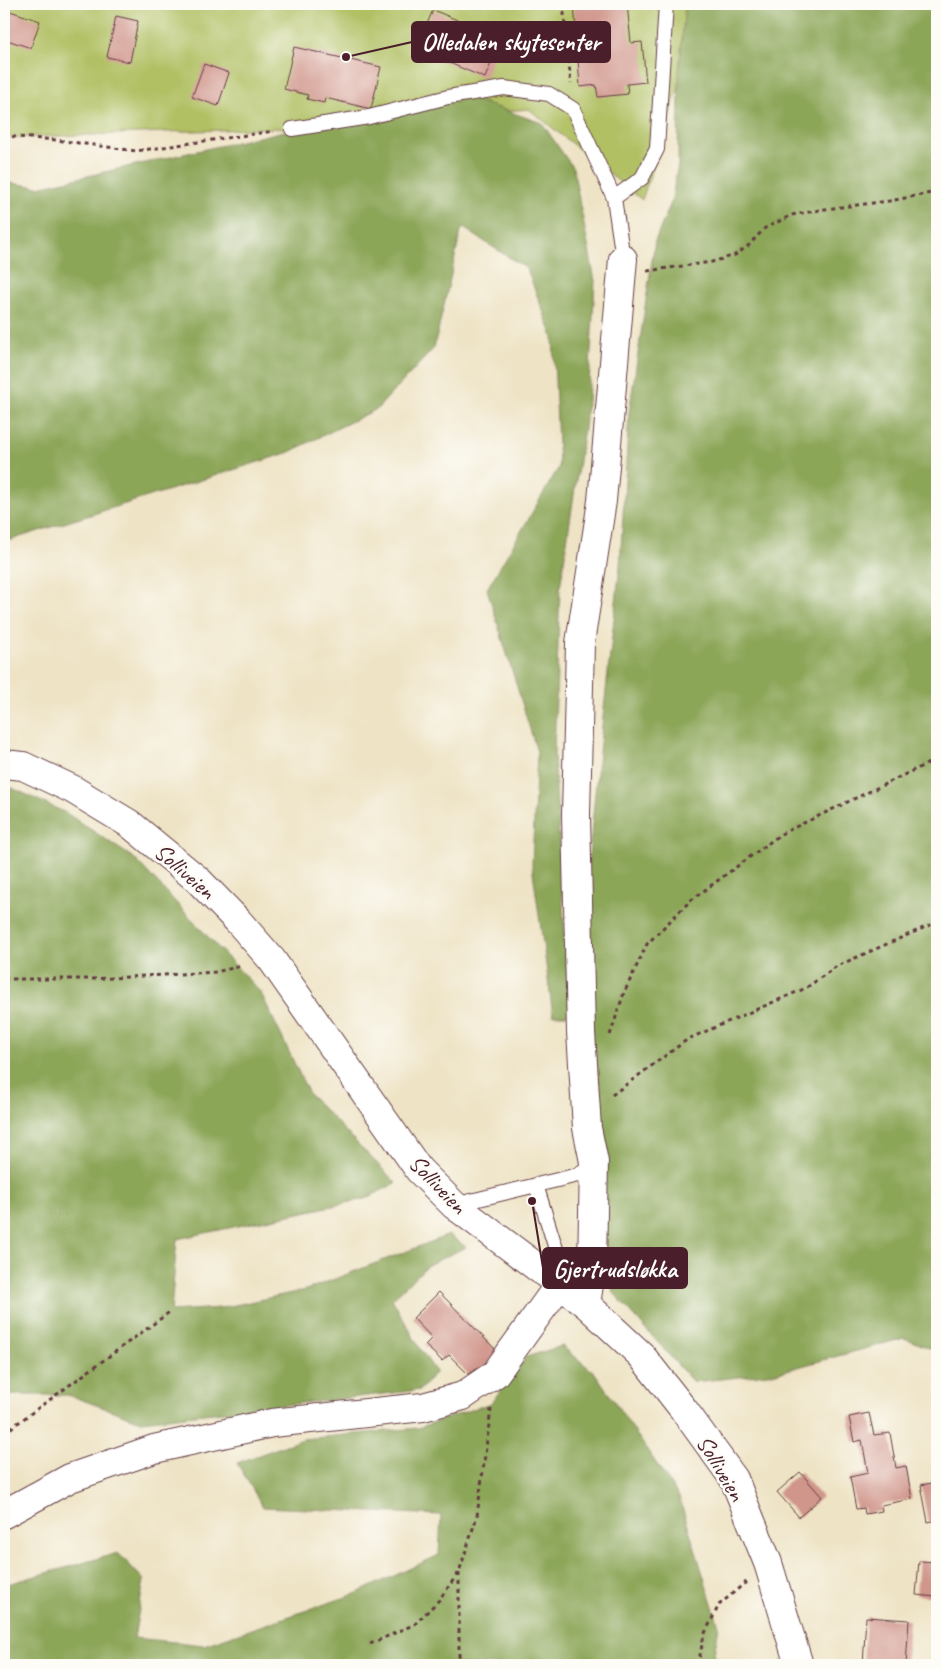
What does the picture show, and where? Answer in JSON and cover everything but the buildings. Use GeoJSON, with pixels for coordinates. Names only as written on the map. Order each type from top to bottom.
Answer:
{"type":"FeatureCollection","features":[{"type":"Feature","properties":{"kind":"street"},"geometry":{"type":"LineString","coordinates":[[586,1304],[592,1265],[594,1162],[586,1128],[581,1032],[576,815],[580,643],[602,501],[623,267]]}},
{"type":"Feature","properties":{"kind":"street","name":"Solliveien"},"geometry":{"type":"LineString","coordinates":[[4,764],[23,766],[72,789],[130,824],[198,880],[238,921],[272,960],[419,1170],[454,1205],[586,1304],[641,1355],[734,1479],[768,1563],[799,1665]]}},
{"type":"Feature","properties":{"kind":"street"},"geometry":{"type":"LineString","coordinates":[[4,1514],[70,1478],[154,1449],[272,1423],[423,1407],[463,1396],[495,1374],[559,1284]]}},
{"type":"Feature","properties":{"kind":"lane"},"geometry":{"type":"LineString","coordinates":[[614,198],[642,178],[657,149],[666,4]]}},
{"type":"Feature","properties":{"kind":"lane"},"geometry":{"type":"LineString","coordinates":[[292,129],[369,117],[448,97],[504,88],[549,94],[573,109],[614,198],[623,267]]}},
{"type":"Feature","properties":{"kind":"lane"},"geometry":{"type":"LineString","coordinates":[[454,1205],[578,1175],[594,1162]]}},
{"type":"Feature","properties":{"kind":"lane"},"geometry":{"type":"LineString","coordinates":[[536,1185],[556,1249],[559,1284]]}},
{"type":"Feature","properties":{"kind":"path"},"geometry":{"type":"LineString","coordinates":[[563,4],[573,109]]}},
{"type":"Feature","properties":{"kind":"path"},"geometry":{"type":"LineString","coordinates":[[4,136],[57,140],[136,151],[292,129]]}},
{"type":"Feature","properties":{"kind":"path"},"geometry":{"type":"LineString","coordinates":[[623,267],[712,262],[735,255],[748,246],[765,228],[792,215],[825,209],[889,202],[937,192]]}},
{"type":"Feature","properties":{"kind":"path"},"geometry":{"type":"LineString","coordinates":[[608,1040],[624,993],[647,944],[690,901],[781,834],[937,759]]}},
{"type":"Feature","properties":{"kind":"path"},"geometry":{"type":"LineString","coordinates":[[612,1096],[688,1039],[806,988],[837,966],[937,922]]}},
{"type":"Feature","properties":{"kind":"path"},"geometry":{"type":"LineString","coordinates":[[4,980],[93,979],[216,972]]}},
{"type":"Feature","properties":{"kind":"path"},"geometry":{"type":"LineString","coordinates":[[4,1433],[171,1311]]}},
{"type":"Feature","properties":{"kind":"path"},"geometry":{"type":"LineString","coordinates":[[370,1644],[414,1624],[439,1600],[459,1572],[477,1516],[495,1374]]}},
{"type":"Feature","properties":{"kind":"path"},"geometry":{"type":"LineString","coordinates":[[698,1665],[704,1636],[719,1605],[768,1563]]}},
{"type":"Feature","properties":{"kind":"path"},"geometry":{"type":"LineString","coordinates":[[459,1572],[459,1665]]}},
{"type":"Feature","properties":{"kind":"green space"},"geometry":{"type":"Polygon","coordinates":[[[4,4],[706,4],[642,200],[529,109],[357,125],[4,138],[4,4]]]}},
{"type":"Feature","properties":{"kind":"green space"},"geometry":{"type":"Polygon","coordinates":[[[685,4],[937,4],[937,1351],[904,1338],[776,1373],[693,1382],[613,1292],[599,1238],[573,1021],[599,753],[620,566],[629,413],[655,241],[671,203],[678,165],[679,73],[685,4]]]}},
{"type":"Feature","properties":{"kind":"green space"},"geometry":{"type":"Polygon","coordinates":[[[467,97],[542,123],[573,168],[595,281],[588,401],[560,588],[554,754],[569,1004],[567,1015],[553,1015],[532,865],[537,752],[487,589],[559,467],[553,337],[527,269],[462,227],[434,348],[377,409],[287,453],[4,542],[4,182],[39,187],[307,126],[467,97]]]}},
{"type":"Feature","properties":{"kind":"green space"},"geometry":{"type":"Polygon","coordinates":[[[4,786],[66,813],[135,859],[261,993],[309,1094],[396,1183],[365,1199],[177,1239],[171,1311],[221,1308],[306,1290],[449,1235],[466,1247],[428,1265],[392,1299],[420,1349],[436,1372],[420,1390],[141,1421],[68,1395],[4,1395],[4,786]]]}},
{"type":"Feature","properties":{"kind":"green space"},"geometry":{"type":"Polygon","coordinates":[[[562,1346],[595,1373],[679,1497],[719,1626],[712,1665],[4,1665],[4,1585],[118,1553],[144,1580],[134,1638],[204,1645],[355,1594],[439,1555],[441,1515],[263,1507],[237,1463],[303,1439],[418,1428],[491,1403],[526,1357],[562,1346]]]}},
{"type":"Feature","properties":{"kind":"place","name":"Olledalen skytesenter"},"geometry":{"type":"Point","coordinates":[346,57]}},
{"type":"Feature","properties":{"kind":"place","name":"Gjertrudsløkka"},"geometry":{"type":"Point","coordinates":[532,1201]}}]}
